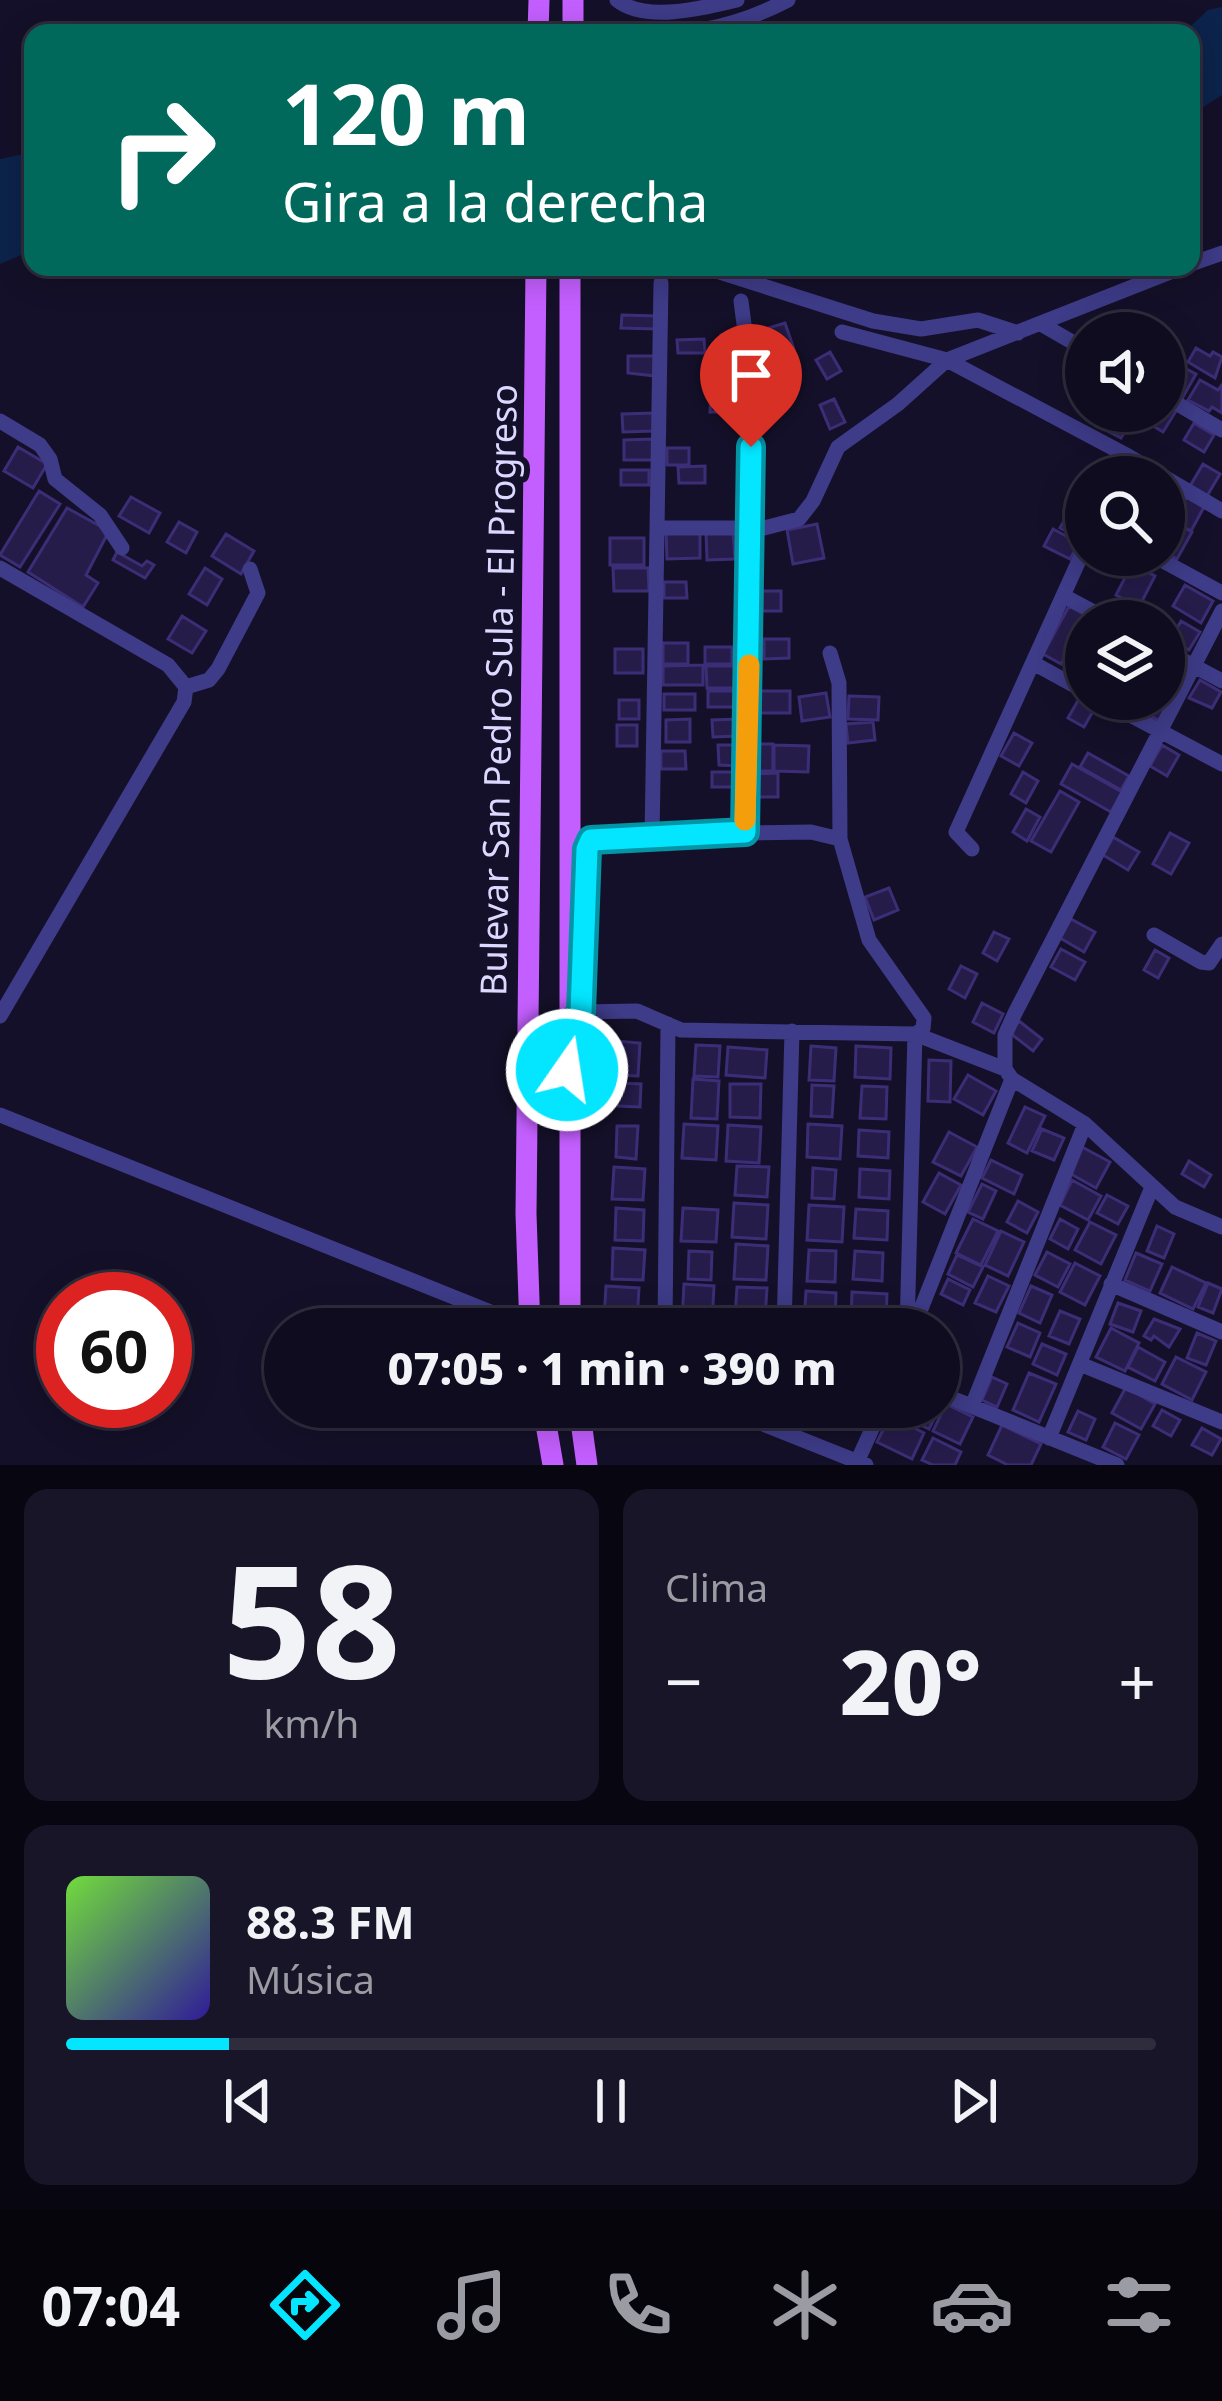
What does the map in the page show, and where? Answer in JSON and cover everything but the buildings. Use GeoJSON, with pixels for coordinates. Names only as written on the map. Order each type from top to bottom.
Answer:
{"type":"FeatureCollection","features":[{"type":"Feature","properties":{"kind":"main road","name":"Bulevar San Pedro Sula - El Progreso"},"geometry":{"type":"LineString","coordinates":[[530,1308],[526,1214],[536,276]]}},
{"type":"Feature","properties":{"kind":"main road","name":"Bulevar San Pedro Sula - El Progreso"},"geometry":{"type":"LineString","coordinates":[[570,276],[574,1021],[570,1308]]}},
{"type":"Feature","properties":{"kind":"main road"},"geometry":{"type":"LineString","coordinates":[[547,1428],[553,1465]]}},
{"type":"Feature","properties":{"kind":"main road"},"geometry":{"type":"LineString","coordinates":[[582,1428],[587,1465]]}},
{"type":"Feature","properties":{"kind":"street"},"geometry":{"type":"LineString","coordinates":[[617,0],[640,11],[704,8],[737,0]]}},
{"type":"Feature","properties":{"kind":"street"},"geometry":{"type":"LineString","coordinates":[[736,24],[788,0]]}},
{"type":"Feature","properties":{"kind":"street"},"geometry":{"type":"LineString","coordinates":[[734,276],[898,326],[921,329],[973,320],[1018,333]]}},
{"type":"Feature","properties":{"kind":"street"},"geometry":{"type":"LineString","coordinates":[[659,528],[752,528],[799,519],[813,501],[838,447],[898,404],[947,360],[1162,276]]}},
{"type":"Feature","properties":{"kind":"street"},"geometry":{"type":"LineString","coordinates":[[652,838],[662,283]]}},
{"type":"Feature","properties":{"kind":"street"},"geometry":{"type":"LineString","coordinates":[[741,301],[750,365],[752,528],[745,832]]}},
{"type":"Feature","properties":{"kind":"street"},"geometry":{"type":"LineString","coordinates":[[1041,324],[1065,338]]}},
{"type":"Feature","properties":{"kind":"street"},"geometry":{"type":"LineString","coordinates":[[842,332],[947,360],[1128,456]]}},
{"type":"Feature","properties":{"kind":"street"},"geometry":{"type":"LineString","coordinates":[[1185,408],[1222,430]]}},
{"type":"Feature","properties":{"kind":"street"},"geometry":{"type":"LineString","coordinates":[[0,421],[40,446],[50,459],[55,479],[100,515],[122,548]]}},
{"type":"Feature","properties":{"kind":"street"},"geometry":{"type":"LineString","coordinates":[[1185,489],[1222,511]]}},
{"type":"Feature","properties":{"kind":"street"},"geometry":{"type":"LineString","coordinates":[[0,568],[168,665],[186,687],[184,702],[0,1016]]}},
{"type":"Feature","properties":{"kind":"street"},"geometry":{"type":"LineString","coordinates":[[186,687],[208,680],[218,669],[259,593],[250,569]]}},
{"type":"Feature","properties":{"kind":"street"},"geometry":{"type":"LineString","coordinates":[[1185,573],[1222,593]]}},
{"type":"Feature","properties":{"kind":"street"},"geometry":{"type":"LineString","coordinates":[[972,849],[956,832],[1073,576]]}},
{"type":"Feature","properties":{"kind":"street"},"geometry":{"type":"LineString","coordinates":[[1064,596],[1072,600]]}},
{"type":"Feature","properties":{"kind":"street"},"geometry":{"type":"LineString","coordinates":[[918,1308],[1009,1074],[1005,1035],[1222,611]]}},
{"type":"Feature","properties":{"kind":"street"},"geometry":{"type":"LineString","coordinates":[[830,653],[839,683],[840,839],[869,940],[923,1018],[923,1029],[915,1034]]}},
{"type":"Feature","properties":{"kind":"street"},"geometry":{"type":"LineString","coordinates":[[1185,661],[1222,681]]}},
{"type":"Feature","properties":{"kind":"street"},"geometry":{"type":"LineString","coordinates":[[1035,664],[1065,680]]}},
{"type":"Feature","properties":{"kind":"street"},"geometry":{"type":"LineString","coordinates":[[1141,720],[1222,764]]}},
{"type":"Feature","properties":{"kind":"street"},"geometry":{"type":"LineString","coordinates":[[840,839],[811,832],[745,832],[591,840],[574,1021],[637,1011],[681,1030],[915,1034],[1009,1074],[1085,1124],[1175,1207],[1222,1227]]}},
{"type":"Feature","properties":{"kind":"street"},"geometry":{"type":"LineString","coordinates":[[1154,935],[1201,962],[1209,963],[1222,944]]}},
{"type":"Feature","properties":{"kind":"street"},"geometry":{"type":"LineString","coordinates":[[664,1308],[668,1024]]}},
{"type":"Feature","properties":{"kind":"street"},"geometry":{"type":"LineString","coordinates":[[785,1308],[792,1031]]}},
{"type":"Feature","properties":{"kind":"street"},"geometry":{"type":"LineString","coordinates":[[910,1308],[915,1034]]}},
{"type":"Feature","properties":{"kind":"street"},"geometry":{"type":"LineString","coordinates":[[0,1115],[479,1308]]}},
{"type":"Feature","properties":{"kind":"street"},"geometry":{"type":"LineString","coordinates":[[972,1406],[1085,1124]]}},
{"type":"Feature","properties":{"kind":"street"},"geometry":{"type":"LineString","coordinates":[[1049,1438],[1152,1186]]}},
{"type":"Feature","properties":{"kind":"street"},"geometry":{"type":"LineString","coordinates":[[1111,1284],[1222,1332]]}},
{"type":"Feature","properties":{"kind":"street"},"geometry":{"type":"LineString","coordinates":[[1080,1364],[1222,1422]]}},
{"type":"Feature","properties":{"kind":"street"},"geometry":{"type":"LineString","coordinates":[[960,1402],[1117,1465]]}},
{"type":"Feature","properties":{"kind":"street"},"geometry":{"type":"LineString","coordinates":[[771,1428],[861,1463],[874,1428]]}},
{"type":"Feature","properties":{"kind":"street"},"geometry":{"type":"LineString","coordinates":[[781,1428],[781,1432]]}},
{"type":"Feature","properties":{"kind":"water"},"geometry":{"type":"Polygon","coordinates":[[[1222,7],[1222,95],[1200,109],[1200,24],[1193,24],[1208,10],[1222,7]]]}},
{"type":"Feature","properties":{"kind":"water"},"geometry":{"type":"Polygon","coordinates":[[[24,154],[24,254],[0,264],[0,159],[24,154]]]}},
{"type":"Feature","properties":{"kind":"slow traffic"},"geometry":{"type":"LineString","coordinates":[[745,820],[749,665]]}},
{"type":"Feature","properties":{"kind":"route"},"geometry":{"type":"LineString","coordinates":[[567,1070],[567,1029],[581,1012],[591,840],[745,832],[751,447]]}}]}
